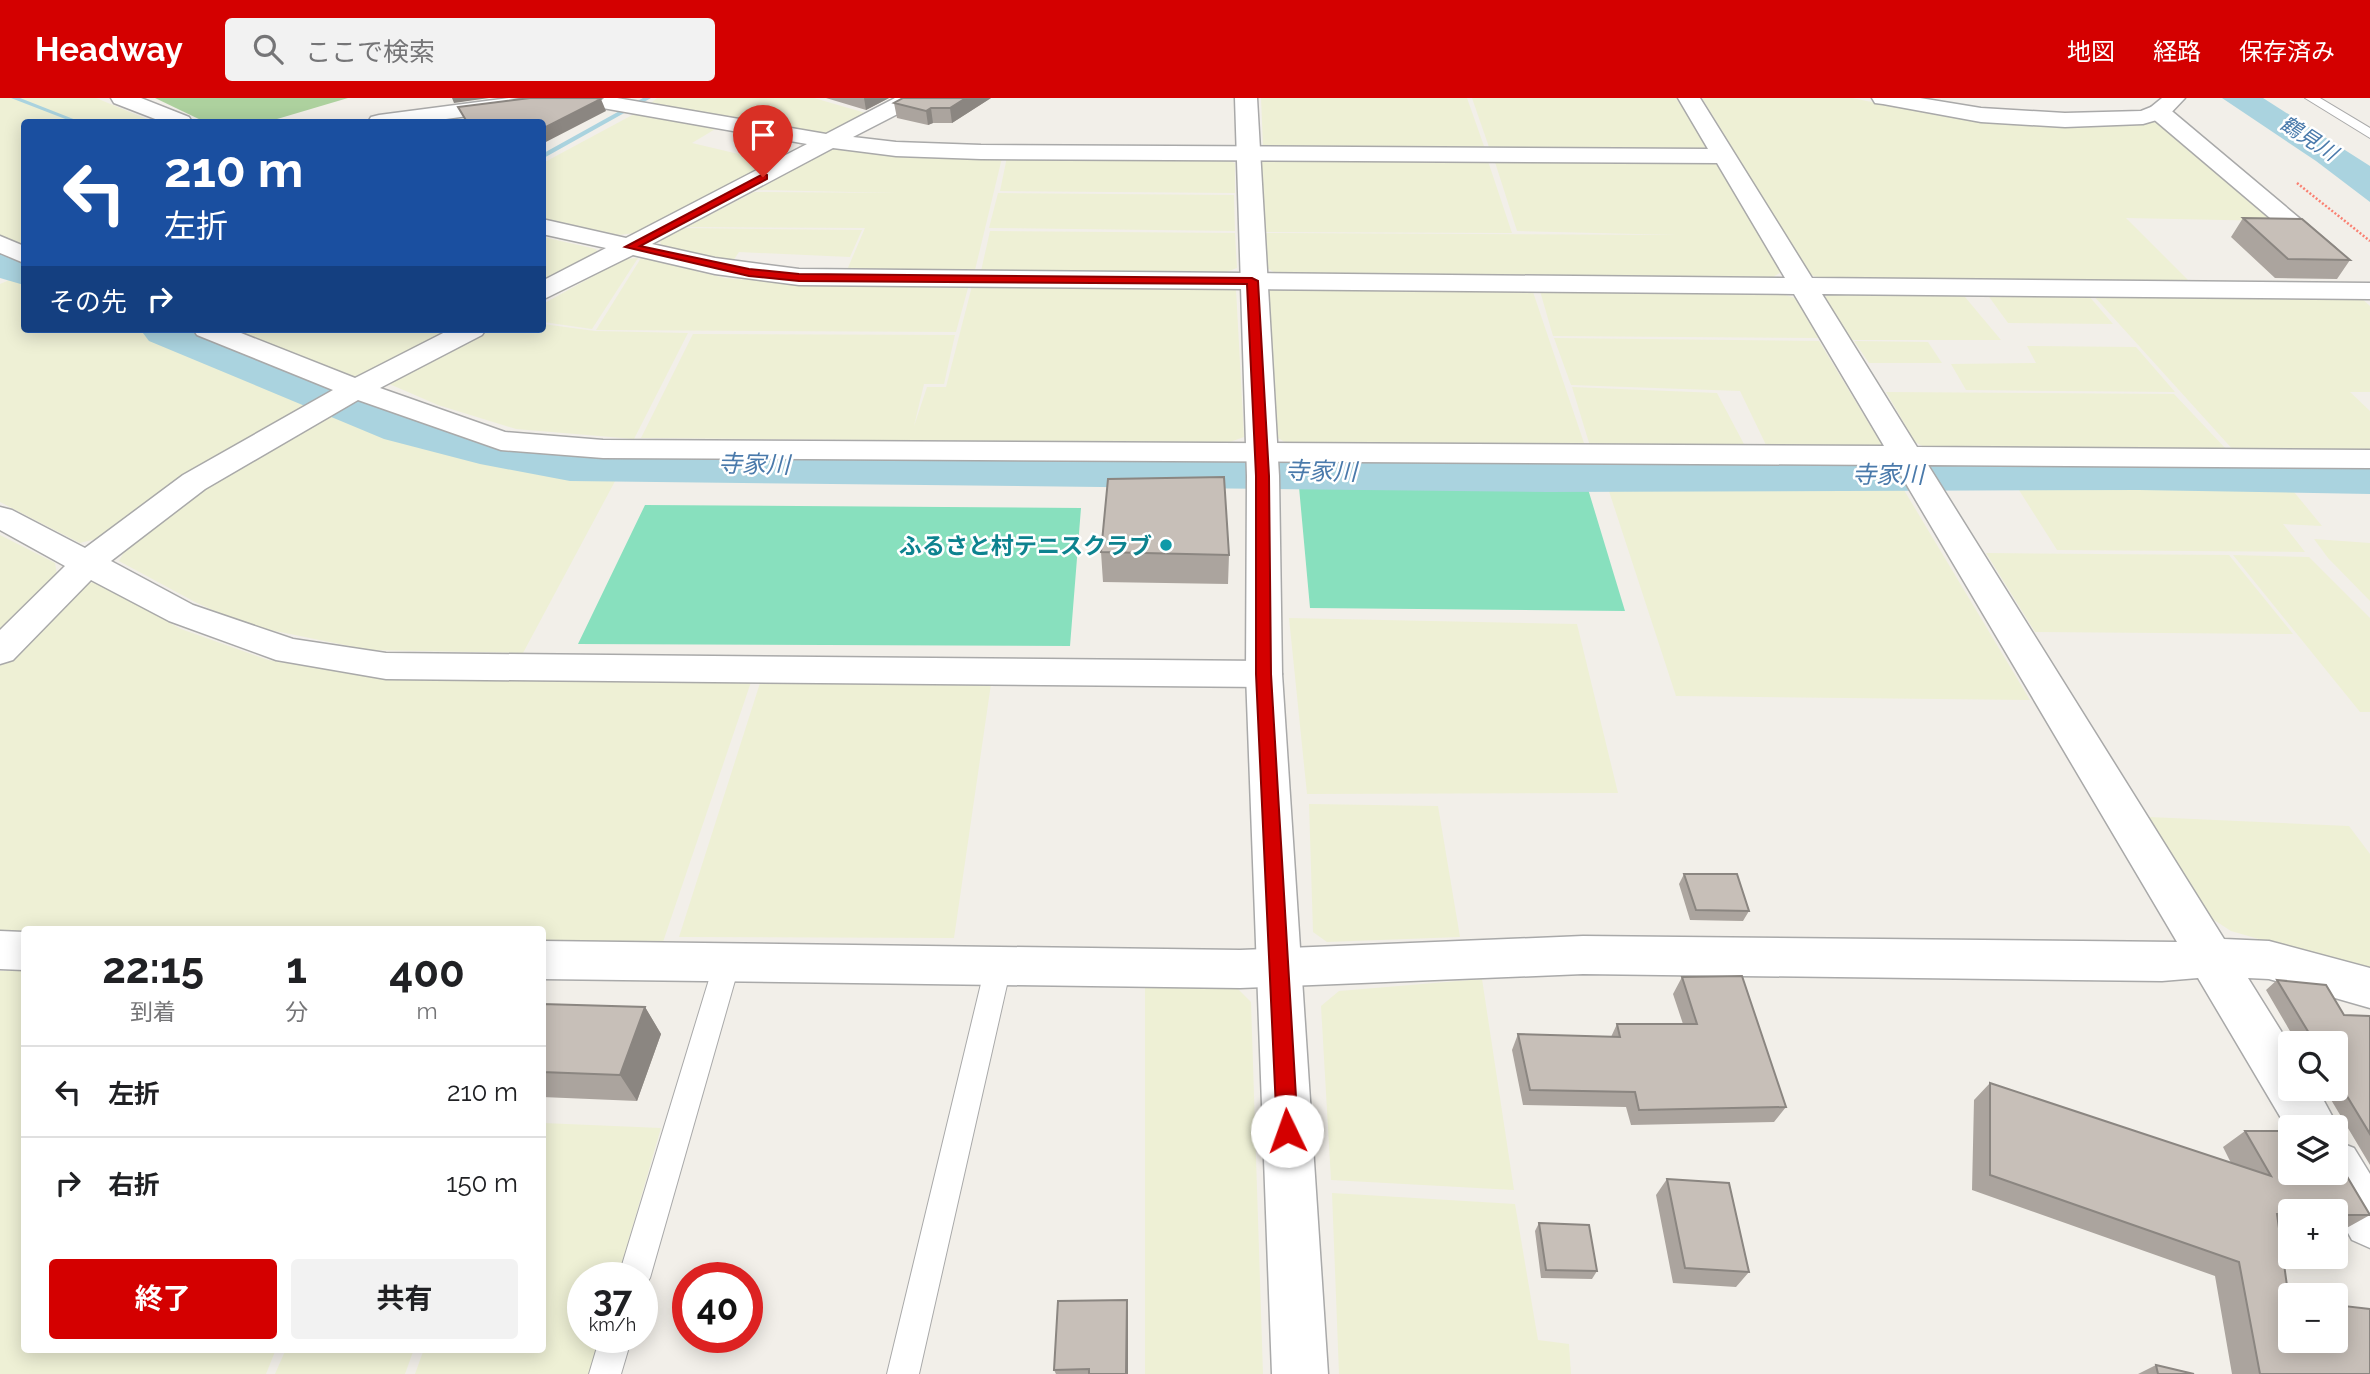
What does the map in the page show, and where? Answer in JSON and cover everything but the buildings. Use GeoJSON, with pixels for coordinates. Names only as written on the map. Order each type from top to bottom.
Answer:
{"type":"FeatureCollection","features":[{"type":"Feature","properties":{"kind":"street"},"geometry":{"type":"LineString","coordinates":[[122,98],[174,119]]}},
{"type":"Feature","properties":{"kind":"street"},"geometry":{"type":"LineString","coordinates":[[580,98],[830,141],[896,149],[981,152],[1724,156]]}},
{"type":"Feature","properties":{"kind":"street"},"geometry":{"type":"LineString","coordinates":[[546,290],[911,98]]}},
{"type":"Feature","properties":{"kind":"street"},"geometry":{"type":"LineString","coordinates":[[1246,98],[1261,463],[1264,674],[1300,1374]]}},
{"type":"Feature","properties":{"kind":"street"},"geometry":{"type":"LineString","coordinates":[[1689,98],[2307,1115]]}},
{"type":"Feature","properties":{"kind":"street"},"geometry":{"type":"LineString","coordinates":[[1883,98],[2018,118],[2110,120],[2165,102],[2370,291]]}},
{"type":"Feature","properties":{"kind":"street"},"geometry":{"type":"LineString","coordinates":[[402,119],[529,102]]}},
{"type":"Feature","properties":{"kind":"street"},"geometry":{"type":"LineString","coordinates":[[546,227],[749,272],[799,277],[2370,291]]}},
{"type":"Feature","properties":{"kind":"street"},"geometry":{"type":"LineString","coordinates":[[0,244],[20,265]]}},
{"type":"Feature","properties":{"kind":"street"},"geometry":{"type":"LineString","coordinates":[[217,333],[356,389],[502,441],[604,449],[1261,463],[1913,467],[2370,459]]}},
{"type":"Feature","properties":{"kind":"street"},"geometry":{"type":"LineString","coordinates":[[0,651],[89,562],[194,482],[356,389],[464,333]]}},
{"type":"Feature","properties":{"kind":"street"},"geometry":{"type":"LineString","coordinates":[[0,517],[181,613],[289,651],[386,666],[1264,674]]}},
{"type":"Feature","properties":{"kind":"street"},"geometry":{"type":"LineString","coordinates":[[0,950],[21,951]]}},
{"type":"Feature","properties":{"kind":"street"},"geometry":{"type":"LineString","coordinates":[[546,960],[1279,969],[1583,955],[2162,962],[2212,958],[2269,960],[2370,988]]}},
{"type":"Feature","properties":{"kind":"street"},"geometry":{"type":"LineString","coordinates":[[2348,1185],[2370,1222]]}},
{"type":"Feature","properties":{"kind":"lane"},"geometry":{"type":"LineString","coordinates":[[2311,98],[2370,134]]}},
{"type":"Feature","properties":{"kind":"lane"},"geometry":{"type":"LineString","coordinates":[[639,1262],[727,963]]}},
{"type":"Feature","properties":{"kind":"lane"},"geometry":{"type":"LineString","coordinates":[[902,1374],[998,967]]}},
{"type":"Feature","properties":{"kind":"lane"},"geometry":{"type":"LineString","coordinates":[[605,1374],[611,1353]]}},
{"type":"Feature","properties":{"kind":"green space"},"geometry":{"type":"Polygon","coordinates":[[[0,98],[96,98],[147,119],[21,119],[21,247],[0,237],[0,98]]]}},
{"type":"Feature","properties":{"kind":"green space"},"geometry":{"type":"Polygon","coordinates":[[[155,98],[348,98],[277,119],[199,119],[155,98]]]}},
{"type":"Feature","properties":{"kind":"green space"},"geometry":{"type":"Polygon","coordinates":[[[657,98],[814,98],[869,114],[832,133],[817,135],[649,105],[657,98]]]}},
{"type":"Feature","properties":{"kind":"green space"},"geometry":{"type":"Polygon","coordinates":[[[1261,98],[1467,98],[1485,149],[1263,147],[1261,98]]]}},
{"type":"Feature","properties":{"kind":"green space"},"geometry":{"type":"Polygon","coordinates":[[[1472,98],[1676,98],[1707,147],[1702,150],[1490,150],[1472,98]]]}},
{"type":"Feature","properties":{"kind":"green space"},"geometry":{"type":"Polygon","coordinates":[[[1702,98],[1852,98],[1941,116],[2007,124],[2085,126],[2158,122],[2273,221],[2126,218],[2189,281],[1824,280],[1809,274],[1702,98]]]}},
{"type":"Feature","properties":{"kind":"green space"},"geometry":{"type":"Polygon","coordinates":[[[636,113],[717,128],[692,143],[777,163],[645,232],[618,235],[546,219],[546,161],[636,113]]]}},
{"type":"Feature","properties":{"kind":"green space"},"geometry":{"type":"Polygon","coordinates":[[[830,149],[1002,158],[975,270],[847,270],[865,228],[687,227],[754,192],[898,193],[757,190],[830,149]]]}},
{"type":"Feature","properties":{"kind":"green space"},"geometry":{"type":"Polygon","coordinates":[[[1007,157],[1222,158],[1235,163],[1235,193],[1000,191],[1007,157]]]}},
{"type":"Feature","properties":{"kind":"green space"},"geometry":{"type":"Polygon","coordinates":[[[1260,159],[1488,161],[1512,233],[1262,232],[1260,159]]]}},
{"type":"Feature","properties":{"kind":"green space"},"geometry":{"type":"Polygon","coordinates":[[[1494,159],[1706,160],[1717,165],[1781,272],[1773,277],[1276,273],[1267,268],[1266,233],[1677,235],[1517,231],[1494,159]]]}},
{"type":"Feature","properties":{"kind":"green space"},"geometry":{"type":"Polygon","coordinates":[[[998,193],[1234,195],[1235,231],[989,228],[998,193]]]}},
{"type":"Feature","properties":{"kind":"green space"},"geometry":{"type":"Polygon","coordinates":[[[683,228],[862,230],[850,257],[739,252],[733,261],[661,246],[660,240],[683,228]]]}},
{"type":"Feature","properties":{"kind":"green space"},"geometry":{"type":"Polygon","coordinates":[[[990,231],[1235,233],[1237,268],[1226,272],[981,271],[990,231]]]}},
{"type":"Feature","properties":{"kind":"green space"},"geometry":{"type":"Polygon","coordinates":[[[546,238],[596,249],[599,255],[546,283],[546,238]]]}},
{"type":"Feature","properties":{"kind":"green space"},"geometry":{"type":"Polygon","coordinates":[[[638,258],[592,329],[546,322],[546,302],[624,259],[638,258]]]}},
{"type":"Feature","properties":{"kind":"green space"},"geometry":{"type":"Polygon","coordinates":[[[641,258],[725,278],[806,285],[968,288],[956,332],[596,330],[641,258]]]}},
{"type":"Feature","properties":{"kind":"green space"},"geometry":{"type":"Polygon","coordinates":[[[14,278],[21,281],[21,333],[150,333],[319,401],[100,538],[80,543],[0,502],[0,284],[14,278]]]}},
{"type":"Feature","properties":{"kind":"green space"},"geometry":{"type":"Polygon","coordinates":[[[972,286],[1236,289],[1244,437],[1227,443],[641,438],[693,334],[955,335],[944,384],[924,384],[914,426],[927,387],[946,387],[972,286]]]}},
{"type":"Feature","properties":{"kind":"green space"},"geometry":{"type":"Polygon","coordinates":[[[1282,287],[1533,292],[1585,446],[1290,445],[1278,438],[1268,290],[1282,287]]]}},
{"type":"Feature","properties":{"kind":"green space"},"geometry":{"type":"Polygon","coordinates":[[[1540,291],[1779,293],[1795,298],[1819,338],[1553,336],[1540,291]]]}},
{"type":"Feature","properties":{"kind":"green space"},"geometry":{"type":"Polygon","coordinates":[[[1833,292],[1947,292],[1965,297],[2001,340],[1852,340],[1825,297],[1833,292]]]}},
{"type":"Feature","properties":{"kind":"green space"},"geometry":{"type":"Polygon","coordinates":[[[1987,294],[2088,295],[2113,324],[2008,323],[1987,294]]]}},
{"type":"Feature","properties":{"kind":"green space"},"geometry":{"type":"Polygon","coordinates":[[[2092,294],[2360,297],[2370,306],[2370,392],[2350,392],[2370,411],[2370,451],[2235,452],[2092,294]]]}},
{"type":"Feature","properties":{"kind":"green space"},"geometry":{"type":"Polygon","coordinates":[[[546,324],[595,331],[688,333],[634,439],[516,429],[438,405],[387,383],[482,333],[546,333],[546,324]]]}},
{"type":"Feature","properties":{"kind":"green space"},"geometry":{"type":"Polygon","coordinates":[[[234,333],[450,333],[370,375],[348,377],[234,333]]]}},
{"type":"Feature","properties":{"kind":"green space"},"geometry":{"type":"Polygon","coordinates":[[[1554,338],[1819,341],[1882,445],[1875,448],[1767,447],[1740,391],[1571,385],[1554,338]]]}},
{"type":"Feature","properties":{"kind":"green space"},"geometry":{"type":"Polygon","coordinates":[[[1854,341],[1928,342],[1942,363],[1869,363],[1854,341]]]}},
{"type":"Feature","properties":{"kind":"green space"},"geometry":{"type":"Polygon","coordinates":[[[2027,346],[2136,347],[2175,392],[1966,390],[1951,364],[2036,363],[2027,346]]]}},
{"type":"Feature","properties":{"kind":"green space"},"geometry":{"type":"Polygon","coordinates":[[[1572,387],[1717,393],[1746,448],[1590,446],[1572,387]]]}},
{"type":"Feature","properties":{"kind":"green space"},"geometry":{"type":"Polygon","coordinates":[[[1886,392],[2174,394],[2227,450],[1928,449],[1915,442],[1886,392]]]}},
{"type":"Feature","properties":{"kind":"green space"},"geometry":{"type":"Polygon","coordinates":[[[330,411],[438,445],[531,464],[621,470],[523,653],[369,650],[245,625],[195,602],[119,561],[126,548],[198,489],[330,411]]]}},
{"type":"Feature","properties":{"kind":"green space"},"geometry":{"type":"Polygon","coordinates":[[[1604,476],[1898,480],[2030,700],[1676,696],[1604,476]]]}},
{"type":"Feature","properties":{"kind":"green space"},"geometry":{"type":"Polygon","coordinates":[[[2147,476],[2285,481],[2322,526],[2283,524],[2305,552],[2057,550],[2012,479],[2147,476]]]}},
{"type":"Feature","properties":{"kind":"green space"},"geometry":{"type":"Polygon","coordinates":[[[1299,487],[1588,489],[1625,611],[1310,608],[1299,487]]]}},
{"type":"Feature","properties":{"kind":"green space"},"geometry":{"type":"Polygon","coordinates":[[[645,505],[1081,508],[1070,646],[578,644],[645,505]]]}},
{"type":"Feature","properties":{"kind":"green space"},"geometry":{"type":"Polygon","coordinates":[[[0,535],[55,563],[58,580],[0,634],[0,535]]]}},
{"type":"Feature","properties":{"kind":"green space"},"geometry":{"type":"Polygon","coordinates":[[[2314,539],[2370,543],[2370,601],[2328,558],[2314,539]]]}},
{"type":"Feature","properties":{"kind":"green space"},"geometry":{"type":"Polygon","coordinates":[[[1986,553],[2229,555],[2293,634],[2035,632],[1986,553]]]}},
{"type":"Feature","properties":{"kind":"green space"},"geometry":{"type":"Polygon","coordinates":[[[2233,555],[2309,557],[2370,618],[2370,712],[2360,712],[2233,555]]]}},
{"type":"Feature","properties":{"kind":"green space"},"geometry":{"type":"Polygon","coordinates":[[[97,582],[181,629],[268,660],[378,678],[751,682],[663,942],[546,941],[546,926],[21,926],[21,938],[0,938],[0,666],[84,583],[97,582]]]}},
{"type":"Feature","properties":{"kind":"green space"},"geometry":{"type":"Polygon","coordinates":[[[1289,618],[1577,624],[1618,793],[1307,794],[1289,618]]]}},
{"type":"Feature","properties":{"kind":"green space"},"geometry":{"type":"Polygon","coordinates":[[[760,683],[991,684],[954,938],[679,937],[760,683]]]}},
{"type":"Feature","properties":{"kind":"green space"},"geometry":{"type":"Polygon","coordinates":[[[1309,804],[1438,806],[1460,937],[1327,942],[1313,932],[1309,804]]]}},
{"type":"Feature","properties":{"kind":"green space"},"geometry":{"type":"Polygon","coordinates":[[[2149,817],[2349,826],[2370,854],[2370,971],[2231,931],[2200,911],[2149,817]]]}},
{"type":"Feature","properties":{"kind":"green space"},"geometry":{"type":"Polygon","coordinates":[[[0,971],[21,971],[21,1353],[274,1353],[266,1374],[0,1374],[0,971]]]}},
{"type":"Feature","properties":{"kind":"green space"},"geometry":{"type":"Polygon","coordinates":[[[1482,979],[1514,1190],[1331,1180],[1321,1006],[1339,991],[1482,979]]]}},
{"type":"Feature","properties":{"kind":"green space"},"geometry":{"type":"Polygon","coordinates":[[[1145,988],[1237,988],[1251,1002],[1263,1374],[1145,1374],[1145,988]]]}},
{"type":"Feature","properties":{"kind":"green space"},"geometry":{"type":"Polygon","coordinates":[[[546,1123],[661,1128],[622,1262],[567,1262],[567,1353],[596,1353],[590,1374],[415,1374],[423,1353],[546,1353],[546,1123]]]}},
{"type":"Feature","properties":{"kind":"green space"},"geometry":{"type":"Polygon","coordinates":[[[1332,1193],[1515,1204],[1538,1340],[1569,1344],[1571,1374],[1339,1374],[1332,1193]]]}},
{"type":"Feature","properties":{"kind":"green space"},"geometry":{"type":"Polygon","coordinates":[[[284,1353],[413,1353],[405,1374],[275,1374],[284,1353]]]}},
{"type":"Feature","properties":{"kind":"water","name":"鶴見川"},"geometry":{"type":"Polygon","coordinates":[[[2222,98],[2263,98],[2370,166],[2370,202],[2316,161],[2222,98]]]}},
{"type":"Feature","properties":{"kind":"waterway"},"geometry":{"type":"LineString","coordinates":[[14,98],[70,119]]}},
{"type":"Feature","properties":{"kind":"waterway"},"geometry":{"type":"LineString","coordinates":[[546,155],[648,98]]}},
{"type":"Feature","properties":{"kind":"waterway","name":"寺家川"},"geometry":{"type":"LineString","coordinates":[[0,258],[21,268]]}},
{"type":"Feature","properties":{"kind":"waterway","name":"寺家川"},"geometry":{"type":"LineString","coordinates":[[178,333],[405,426],[480,446],[570,462],[1547,473],[2139,471],[2370,475]]}},
{"type":"Feature","properties":{"kind":"waterway"},"geometry":{"type":"LineString","coordinates":[[196,340],[210,333]]}},
{"type":"Feature","properties":{"kind":"place","name":"ふるさと村テニスクラブ"},"geometry":{"type":"Point","coordinates":[1166,545]}},
{"type":"Feature","properties":{"kind":"route"},"geometry":{"type":"LineString","coordinates":[[763,177],[630,247],[715,266],[799,277],[1252,281],[1262,476],[1264,674],[1287,1131]]}}]}
